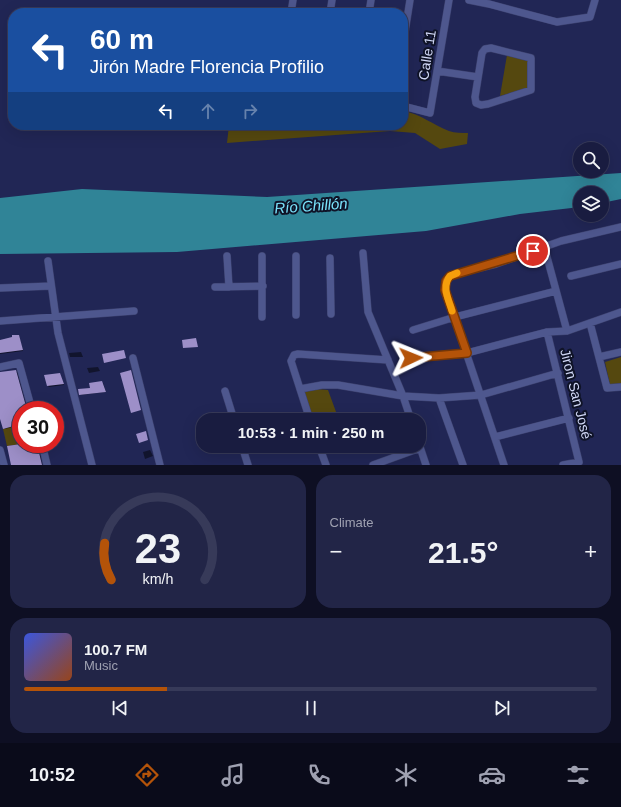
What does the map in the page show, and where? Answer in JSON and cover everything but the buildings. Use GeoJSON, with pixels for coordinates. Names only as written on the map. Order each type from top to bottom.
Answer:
{"type":"FeatureCollection","features":[{"type":"Feature","properties":{"kind":"street"},"geometry":{"type":"LineString","coordinates":[[408,13],[410,0]]}},
{"type":"Feature","properties":{"kind":"street","name":"Calle 11"},"geometry":{"type":"LineString","coordinates":[[408,107],[430,113],[449,0]]}},
{"type":"Feature","properties":{"kind":"street"},"geometry":{"type":"LineString","coordinates":[[468,0],[557,22],[587,18],[592,14],[595,0]]}},
{"type":"Feature","properties":{"kind":"street"},"geometry":{"type":"LineString","coordinates":[[485,48],[530,57],[532,59],[532,89],[530,91],[481,105],[475,100],[478,77],[482,54],[485,48]]}},
{"type":"Feature","properties":{"kind":"street"},"geometry":{"type":"LineString","coordinates":[[437,70],[478,77]]}},
{"type":"Feature","properties":{"kind":"street"},"geometry":{"type":"LineString","coordinates":[[504,465],[445,290],[446,281],[452,275],[496,264],[544,246],[621,227]]}},
{"type":"Feature","properties":{"kind":"street"},"geometry":{"type":"LineString","coordinates":[[544,246],[567,331]]}},
{"type":"Feature","properties":{"kind":"street"},"geometry":{"type":"LineString","coordinates":[[363,253],[368,312],[403,396],[408,413]]}},
{"type":"Feature","properties":{"kind":"street"},"geometry":{"type":"LineString","coordinates":[[227,256],[229,287]]}},
{"type":"Feature","properties":{"kind":"street"},"geometry":{"type":"LineString","coordinates":[[262,256],[262,317]]}},
{"type":"Feature","properties":{"kind":"street"},"geometry":{"type":"LineString","coordinates":[[296,256],[296,315]]}},
{"type":"Feature","properties":{"kind":"street"},"geometry":{"type":"LineString","coordinates":[[330,258],[331,314]]}},
{"type":"Feature","properties":{"kind":"street"},"geometry":{"type":"LineString","coordinates":[[48,261],[58,333],[92,465]]}},
{"type":"Feature","properties":{"kind":"street"},"geometry":{"type":"LineString","coordinates":[[571,276],[621,264]]}},
{"type":"Feature","properties":{"kind":"street"},"geometry":{"type":"LineString","coordinates":[[0,288],[51,286]]}},
{"type":"Feature","properties":{"kind":"street"},"geometry":{"type":"LineString","coordinates":[[215,287],[263,286]]}},
{"type":"Feature","properties":{"kind":"street"},"geometry":{"type":"LineString","coordinates":[[413,330],[455,317],[556,291]]}},
{"type":"Feature","properties":{"kind":"street"},"geometry":{"type":"LineString","coordinates":[[0,321],[134,311]]}},
{"type":"Feature","properties":{"kind":"street"},"geometry":{"type":"LineString","coordinates":[[411,358],[467,353],[548,332],[567,331],[621,312]]}},
{"type":"Feature","properties":{"kind":"street"},"geometry":{"type":"LineString","coordinates":[[590,323],[607,388],[621,387]]}},
{"type":"Feature","properties":{"kind":"street","name":"Jiron San José"},"geometry":{"type":"LineString","coordinates":[[548,332],[579,462],[563,465]]}},
{"type":"Feature","properties":{"kind":"street"},"geometry":{"type":"LineString","coordinates":[[599,357],[621,352]]}},
{"type":"Feature","properties":{"kind":"street"},"geometry":{"type":"LineString","coordinates":[[308,413],[291,360],[294,355],[298,354],[388,360]]}},
{"type":"Feature","properties":{"kind":"street"},"geometry":{"type":"LineString","coordinates":[[133,358],[160,465]]}},
{"type":"Feature","properties":{"kind":"street"},"geometry":{"type":"LineString","coordinates":[[0,367],[19,363],[30,401]]}},
{"type":"Feature","properties":{"kind":"street"},"geometry":{"type":"LineString","coordinates":[[300,389],[322,385],[338,385],[403,396],[439,398],[481,395],[558,373]]}},
{"type":"Feature","properties":{"kind":"street"},"geometry":{"type":"LineString","coordinates":[[226,391],[232,413]]}},
{"type":"Feature","properties":{"kind":"street"},"geometry":{"type":"LineString","coordinates":[[439,398],[463,465]]}},
{"type":"Feature","properties":{"kind":"street"},"geometry":{"type":"LineString","coordinates":[[495,437],[569,418]]}},
{"type":"Feature","properties":{"kind":"street"},"geometry":{"type":"LineString","coordinates":[[0,450],[4,465]]}},
{"type":"Feature","properties":{"kind":"street"},"geometry":{"type":"LineString","coordinates":[[45,453],[48,465]]}},
{"type":"Feature","properties":{"kind":"street"},"geometry":{"type":"LineString","coordinates":[[244,453],[248,465]]}},
{"type":"Feature","properties":{"kind":"street"},"geometry":{"type":"LineString","coordinates":[[322,453],[326,465]]}},
{"type":"Feature","properties":{"kind":"street"},"geometry":{"type":"LineString","coordinates":[[373,465],[403,453]]}},
{"type":"Feature","properties":{"kind":"street"},"geometry":{"type":"LineString","coordinates":[[422,453],[426,465]]}},
{"type":"Feature","properties":{"kind":"shaded area"},"geometry":{"type":"Polygon","coordinates":[[[507,55],[528,61],[528,88],[500,96],[507,55]]]}},
{"type":"Feature","properties":{"kind":"shaded area"},"geometry":{"type":"Polygon","coordinates":[[[408,112],[443,129],[456,133],[468,133],[467,144],[440,149],[415,133],[390,131],[227,143],[228,130],[408,130],[408,112]]]}},
{"type":"Feature","properties":{"kind":"shaded area"},"geometry":{"type":"Polygon","coordinates":[[[621,357],[621,384],[610,385],[605,362],[621,357]]]}},
{"type":"Feature","properties":{"kind":"shaded area"},"geometry":{"type":"Polygon","coordinates":[[[316,389],[328,390],[336,413],[311,413],[303,392],[316,389]]]}},
{"type":"Feature","properties":{"kind":"shaded area"},"geometry":{"type":"Polygon","coordinates":[[[12,426],[12,445],[7,446],[3,429],[12,426]]]}},
{"type":"Feature","properties":{"kind":"water","name":"Río Chillón"},"geometry":{"type":"Polygon","coordinates":[[[621,173],[621,199],[609,202],[609,186],[573,186],[573,208],[520,214],[426,231],[177,252],[0,254],[0,198],[82,189],[267,197],[573,176],[573,178],[609,178],[609,174],[621,173]]]}},
{"type":"Feature","properties":{"kind":"slow traffic"},"geometry":{"type":"LineString","coordinates":[[452,311],[445,290],[446,281],[450,276],[457,273]]}},
{"type":"Feature","properties":{"kind":"route"},"geometry":{"type":"LineString","coordinates":[[411,358],[452,356],[467,353],[445,290],[446,281],[450,276],[496,264],[533,251]]}}]}
